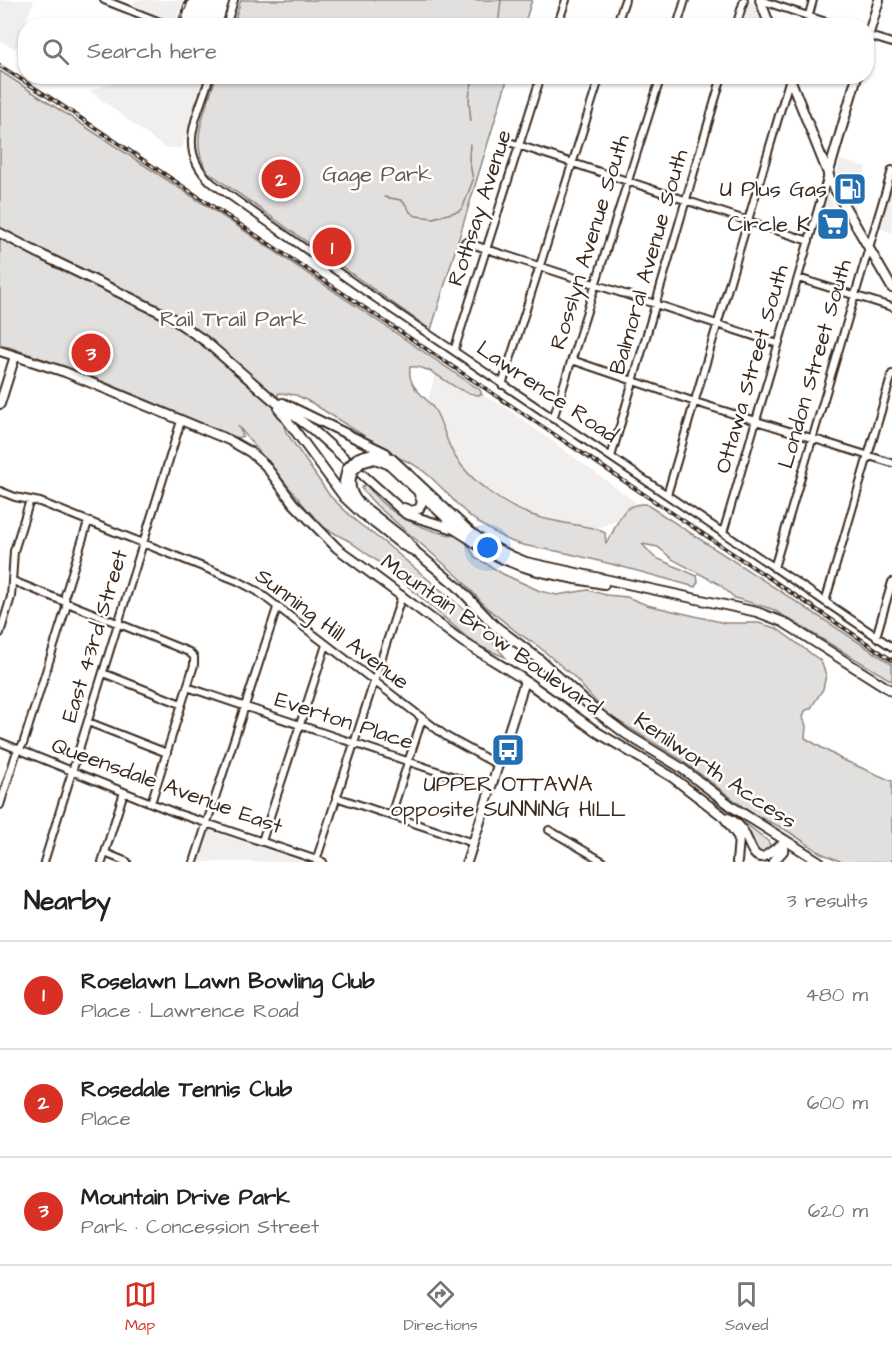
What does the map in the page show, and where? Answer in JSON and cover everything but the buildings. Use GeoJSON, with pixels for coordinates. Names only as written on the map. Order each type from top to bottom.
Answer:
{"type":"FeatureCollection","features":[{"type":"Feature","properties":{"kind":"main road"},"geometry":{"type":"LineString","coordinates":[[760,0],[767,18]]}},
{"type":"Feature","properties":{"kind":"main road"},"geometry":{"type":"LineString","coordinates":[[873,18],[879,0]]}},
{"type":"Feature","properties":{"kind":"main road"},"geometry":{"type":"LineString","coordinates":[[793,84],[837,195],[892,288]]}},
{"type":"Feature","properties":{"kind":"main road","name":"Ottawa Street South"},"geometry":{"type":"LineString","coordinates":[[828,176],[855,84]]}},
{"type":"Feature","properties":{"kind":"main road"},"geometry":{"type":"LineString","coordinates":[[0,233],[170,317],[205,341],[318,435],[406,514],[454,529],[507,561],[532,570],[581,580],[641,588]]}},
{"type":"Feature","properties":{"kind":"main road"},"geometry":{"type":"LineString","coordinates":[[0,351],[65,372],[181,421]]}},
{"type":"Feature","properties":{"kind":"main road"},"geometry":{"type":"LineString","coordinates":[[0,404],[15,356]]}},
{"type":"Feature","properties":{"kind":"main road"},"geometry":{"type":"LineString","coordinates":[[271,397],[383,451],[469,531],[494,548],[526,562],[641,588],[743,607],[769,616],[783,622],[892,691]]}},
{"type":"Feature","properties":{"kind":"main road"},"geometry":{"type":"LineString","coordinates":[[271,397],[344,497],[362,514]]}},
{"type":"Feature","properties":{"kind":"main road"},"geometry":{"type":"LineString","coordinates":[[286,405],[333,442],[408,511],[420,507],[422,500],[419,492]]}},
{"type":"Feature","properties":{"kind":"main road","name":"Mountain Brow Boulevard"},"geometry":{"type":"LineString","coordinates":[[181,421],[241,446],[258,458],[298,509],[337,548],[463,642],[525,681],[597,732],[672,777],[724,817],[739,838],[737,862]]}},
{"type":"Feature","properties":{"kind":"main road"},"geometry":{"type":"LineString","coordinates":[[350,470],[368,454],[376,453],[392,459]]}},
{"type":"Feature","properties":{"kind":"main road"},"geometry":{"type":"LineString","coordinates":[[359,460],[375,459],[386,462],[470,539]]}},
{"type":"Feature","properties":{"kind":"main road","name":"Kenilworth Access"},"geometry":{"type":"LineString","coordinates":[[350,470],[344,479],[345,493],[362,514],[402,545],[416,552]]}},
{"type":"Feature","properties":{"kind":"main road","name":"Kenilworth Access"},"geometry":{"type":"LineString","coordinates":[[350,470],[350,483],[354,498],[407,541],[416,552],[458,587],[494,625],[539,659],[598,713],[626,734],[680,767],[734,808],[820,862]]}},
{"type":"Feature","properties":{"kind":"main road"},"geometry":{"type":"LineString","coordinates":[[467,862],[525,681]]}},
{"type":"Feature","properties":{"kind":"main road","name":"Mountain Brow Boulevard"},"geometry":{"type":"LineString","coordinates":[[724,817],[734,820],[741,826],[756,855],[767,856],[785,842]]}},
{"type":"Feature","properties":{"kind":"main road"},"geometry":{"type":"LineString","coordinates":[[768,829],[775,848]]}},
{"type":"Feature","properties":{"kind":"main road"},"geometry":{"type":"LineString","coordinates":[[773,862],[783,851],[785,842]]}},
{"type":"Feature","properties":{"kind":"street"},"geometry":{"type":"LineString","coordinates":[[104,0],[150,18]]}},
{"type":"Feature","properties":{"kind":"street"},"geometry":{"type":"LineString","coordinates":[[228,18],[234,0]]}},
{"type":"Feature","properties":{"kind":"street"},"geometry":{"type":"LineString","coordinates":[[560,18],[566,0]]}},
{"type":"Feature","properties":{"kind":"street"},"geometry":{"type":"LineString","coordinates":[[618,18],[624,0]]}},
{"type":"Feature","properties":{"kind":"street"},"geometry":{"type":"LineString","coordinates":[[679,18],[685,0]]}},
{"type":"Feature","properties":{"kind":"street"},"geometry":{"type":"LineString","coordinates":[[738,18],[744,0]]}},
{"type":"Feature","properties":{"kind":"street"},"geometry":{"type":"LineString","coordinates":[[760,0],[816,18]]}},
{"type":"Feature","properties":{"kind":"street"},"geometry":{"type":"LineString","coordinates":[[807,18],[813,0]]}},
{"type":"Feature","properties":{"kind":"street"},"geometry":{"type":"LineString","coordinates":[[874,39],[892,43]]}},
{"type":"Feature","properties":{"kind":"street","name":"Lawrence Road"},"geometry":{"type":"LineString","coordinates":[[208,84],[191,140],[193,157],[200,171],[212,183],[345,278],[892,647]]}},
{"type":"Feature","properties":{"kind":"street","name":"Rothsay Avenue"},"geometry":{"type":"LineString","coordinates":[[454,351],[538,84]]}},
{"type":"Feature","properties":{"kind":"street"},"geometry":{"type":"LineString","coordinates":[[502,385],[598,84]]}},
{"type":"Feature","properties":{"kind":"street","name":"Rosslyn Avenue South"},"geometry":{"type":"LineString","coordinates":[[553,419],[659,84]]}},
{"type":"Feature","properties":{"kind":"street","name":"Balmoral Avenue South"},"geometry":{"type":"LineString","coordinates":[[611,457],[720,84]]}},
{"type":"Feature","properties":{"kind":"street"},"geometry":{"type":"LineString","coordinates":[[667,495],[788,84]]}},
{"type":"Feature","properties":{"kind":"street"},"geometry":{"type":"LineString","coordinates":[[512,143],[809,241]]}},
{"type":"Feature","properties":{"kind":"street","name":"London Street South"},"geometry":{"type":"LineString","coordinates":[[774,568],[892,173]]}},
{"type":"Feature","properties":{"kind":"street","name":"Ottawa Street South"},"geometry":{"type":"LineString","coordinates":[[723,532],[828,176]]}},
{"type":"Feature","properties":{"kind":"street"},"geometry":{"type":"LineString","coordinates":[[465,242],[778,344]]}},
{"type":"Feature","properties":{"kind":"street"},"geometry":{"type":"LineString","coordinates":[[798,278],[892,307]]}},
{"type":"Feature","properties":{"kind":"street"},"geometry":{"type":"LineString","coordinates":[[572,360],[695,402],[892,463]]}},
{"type":"Feature","properties":{"kind":"street"},"geometry":{"type":"LineString","coordinates":[[825,602],[892,374]]}},
{"type":"Feature","properties":{"kind":"street","name":"East 43rd Street"},"geometry":{"type":"LineString","coordinates":[[44,862],[181,421]]}},
{"type":"Feature","properties":{"kind":"street","name":"Sunning Hill Avenue"},"geometry":{"type":"LineString","coordinates":[[0,491],[88,522],[238,581],[257,591],[422,719],[447,737],[498,765]]}},
{"type":"Feature","properties":{"kind":"street"},"geometry":{"type":"LineString","coordinates":[[0,633],[11,597],[14,550],[30,500]]}},
{"type":"Feature","properties":{"kind":"street"},"geometry":{"type":"LineString","coordinates":[[0,805],[18,750],[23,744],[66,608],[65,595],[88,522]]}},
{"type":"Feature","properties":{"kind":"street"},"geometry":{"type":"LineString","coordinates":[[13,581],[189,651],[194,657],[194,665],[151,803]]}},
{"type":"Feature","properties":{"kind":"street"},"geometry":{"type":"LineString","coordinates":[[876,637],[892,582]]}},
{"type":"Feature","properties":{"kind":"street"},"geometry":{"type":"LineString","coordinates":[[318,861],[336,797],[402,595]]}},
{"type":"Feature","properties":{"kind":"street"},"geometry":{"type":"LineString","coordinates":[[194,862],[277,608]]}},
{"type":"Feature","properties":{"kind":"street"},"geometry":{"type":"LineString","coordinates":[[262,841],[326,645]]}},
{"type":"Feature","properties":{"kind":"street"},"geometry":{"type":"LineString","coordinates":[[103,673],[182,704]]}},
{"type":"Feature","properties":{"kind":"street","name":"Everton Place"},"geometry":{"type":"LineString","coordinates":[[187,687],[490,789]]}},
{"type":"Feature","properties":{"kind":"street"},"geometry":{"type":"LineString","coordinates":[[391,815],[422,719]]}},
{"type":"Feature","properties":{"kind":"street"},"geometry":{"type":"LineString","coordinates":[[88,722],[167,753]]}},
{"type":"Feature","properties":{"kind":"street","name":"Queensdale Avenue East"},"geometry":{"type":"LineString","coordinates":[[0,742],[151,803],[318,861]]}},
{"type":"Feature","properties":{"kind":"street"},"geometry":{"type":"LineString","coordinates":[[102,862],[124,792]]}},
{"type":"Feature","properties":{"kind":"street"},"geometry":{"type":"LineString","coordinates":[[336,797],[473,843]]}},
{"type":"Feature","properties":{"kind":"street"},"geometry":{"type":"LineString","coordinates":[[549,830],[604,862]]}},
{"type":"Feature","properties":{"kind":"street"},"geometry":{"type":"LineString","coordinates":[[105,853],[127,862]]}},
{"type":"Feature","properties":{"kind":"shaded area"},"geometry":{"type":"Polygon","coordinates":[[[0,0],[34,0],[27,18],[18,18],[16,49],[0,41],[0,0]]]}},
{"type":"Feature","properties":{"kind":"shaded area"},"geometry":{"type":"Polygon","coordinates":[[[135,0],[183,0],[177,18],[163,18],[133,6],[135,0]]]}},
{"type":"Feature","properties":{"kind":"shaded area"},"geometry":{"type":"Polygon","coordinates":[[[750,1],[755,4],[761,18],[742,18],[747,3],[750,1]]]}},
{"type":"Feature","properties":{"kind":"shaded area"},"geometry":{"type":"Polygon","coordinates":[[[108,84],[203,84],[182,148],[165,148],[90,91],[108,84]]]}},
{"type":"Feature","properties":{"kind":"shaded area"},"geometry":{"type":"Polygon","coordinates":[[[840,160],[866,167],[854,212],[836,178],[840,160]]]}},
{"type":"Feature","properties":{"kind":"shaded area"},"geometry":{"type":"Polygon","coordinates":[[[892,186],[892,233],[880,229],[892,186]]]}},
{"type":"Feature","properties":{"kind":"shaded area"},"geometry":{"type":"Polygon","coordinates":[[[828,195],[846,226],[844,232],[819,224],[828,195]]]}},
{"type":"Feature","properties":{"kind":"shaded area"},"geometry":{"type":"Polygon","coordinates":[[[435,376],[471,396],[482,395],[505,407],[637,503],[628,508],[618,519],[597,529],[529,514],[500,498],[473,478],[456,458],[437,413],[428,400],[435,376]]]}},
{"type":"Feature","properties":{"kind":"shaded area"},"geometry":{"type":"Polygon","coordinates":[[[209,831],[214,832],[304,862],[198,862],[209,831]]]}},
{"type":"Feature","properties":{"kind":"green space"},"geometry":{"type":"Polygon","coordinates":[[[241,0],[532,0],[526,18],[235,18],[241,0]]]}},
{"type":"Feature","properties":{"kind":"green space","name":"Rail Trail Park"},"geometry":{"type":"Polygon","coordinates":[[[0,71],[230,221],[480,390],[482,395],[462,391],[428,370],[410,367],[414,387],[436,412],[456,458],[479,484],[498,498],[537,517],[597,529],[605,533],[606,543],[624,511],[637,504],[646,504],[892,664],[892,681],[772,609],[735,598],[719,584],[672,559],[658,547],[642,544],[654,557],[697,576],[698,582],[695,587],[599,561],[519,544],[504,538],[462,509],[433,479],[417,467],[312,403],[296,395],[279,393],[272,405],[282,419],[286,432],[330,496],[357,522],[492,633],[491,639],[505,657],[476,645],[384,566],[349,541],[321,526],[238,426],[243,436],[237,438],[83,373],[0,344],[0,71]]]}},
{"type":"Feature","properties":{"kind":"green space","name":"Gage Park"},"geometry":{"type":"Polygon","coordinates":[[[214,84],[506,84],[431,330],[208,172],[199,149],[204,113],[214,84]]]}},
{"type":"Feature","properties":{"kind":"green space"},"geometry":{"type":"Polygon","coordinates":[[[366,484],[385,505],[408,521],[435,531],[463,537],[475,557],[503,574],[540,591],[557,595],[588,590],[627,597],[647,605],[725,623],[758,623],[776,628],[821,661],[826,675],[823,689],[811,708],[805,711],[803,717],[806,726],[805,738],[841,759],[892,781],[892,862],[842,862],[821,853],[786,830],[750,812],[682,760],[604,711],[574,677],[538,646],[486,607],[459,577],[376,505],[361,488],[366,484]]]}},
{"type":"Feature","properties":{"kind":"green space"},"geometry":{"type":"Polygon","coordinates":[[[714,799],[768,841],[770,845],[768,850],[762,853],[758,851],[741,821],[714,799]]]}},
{"type":"Feature","properties":{"kind":"waterway"},"geometry":{"type":"LineString","coordinates":[[499,18],[501,0]]}},
{"type":"Feature","properties":{"kind":"waterway"},"geometry":{"type":"LineString","coordinates":[[471,121],[469,104],[472,84]]}},
{"type":"Feature","properties":{"kind":"waterway"},"geometry":{"type":"LineString","coordinates":[[384,197],[401,200],[416,216],[433,218],[459,211],[463,207],[473,180],[469,159],[470,144]]}},
{"type":"Feature","properties":{"kind":"railway"},"geometry":{"type":"LineString","coordinates":[[181,18],[187,0]]}},
{"type":"Feature","properties":{"kind":"railway"},"geometry":{"type":"LineString","coordinates":[[0,66],[18,77]]}},
{"type":"Feature","properties":{"kind":"railway"},"geometry":{"type":"LineString","coordinates":[[28,84],[892,660]]}},
{"type":"Feature","properties":{"kind":"place","name":"Rosedale Tennis Club"},"geometry":{"type":"Point","coordinates":[281,179]}},
{"type":"Feature","properties":{"kind":"place","name":"U Plus Gas"},"geometry":{"type":"Point","coordinates":[850,189]}},
{"type":"Feature","properties":{"kind":"place","name":"Circle K"},"geometry":{"type":"Point","coordinates":[833,224]}},
{"type":"Feature","properties":{"kind":"place","name":"Roselawn Lawn Bowling Club"},"geometry":{"type":"Point","coordinates":[332,247]}},
{"type":"Feature","properties":{"kind":"place","name":"Mountain Drive Park"},"geometry":{"type":"Point","coordinates":[91,353]}},
{"type":"Feature","properties":{"kind":"place","name":"UPPER OTTAWA opposite SUNNING HILL"},"geometry":{"type":"Point","coordinates":[508,750]}}]}
